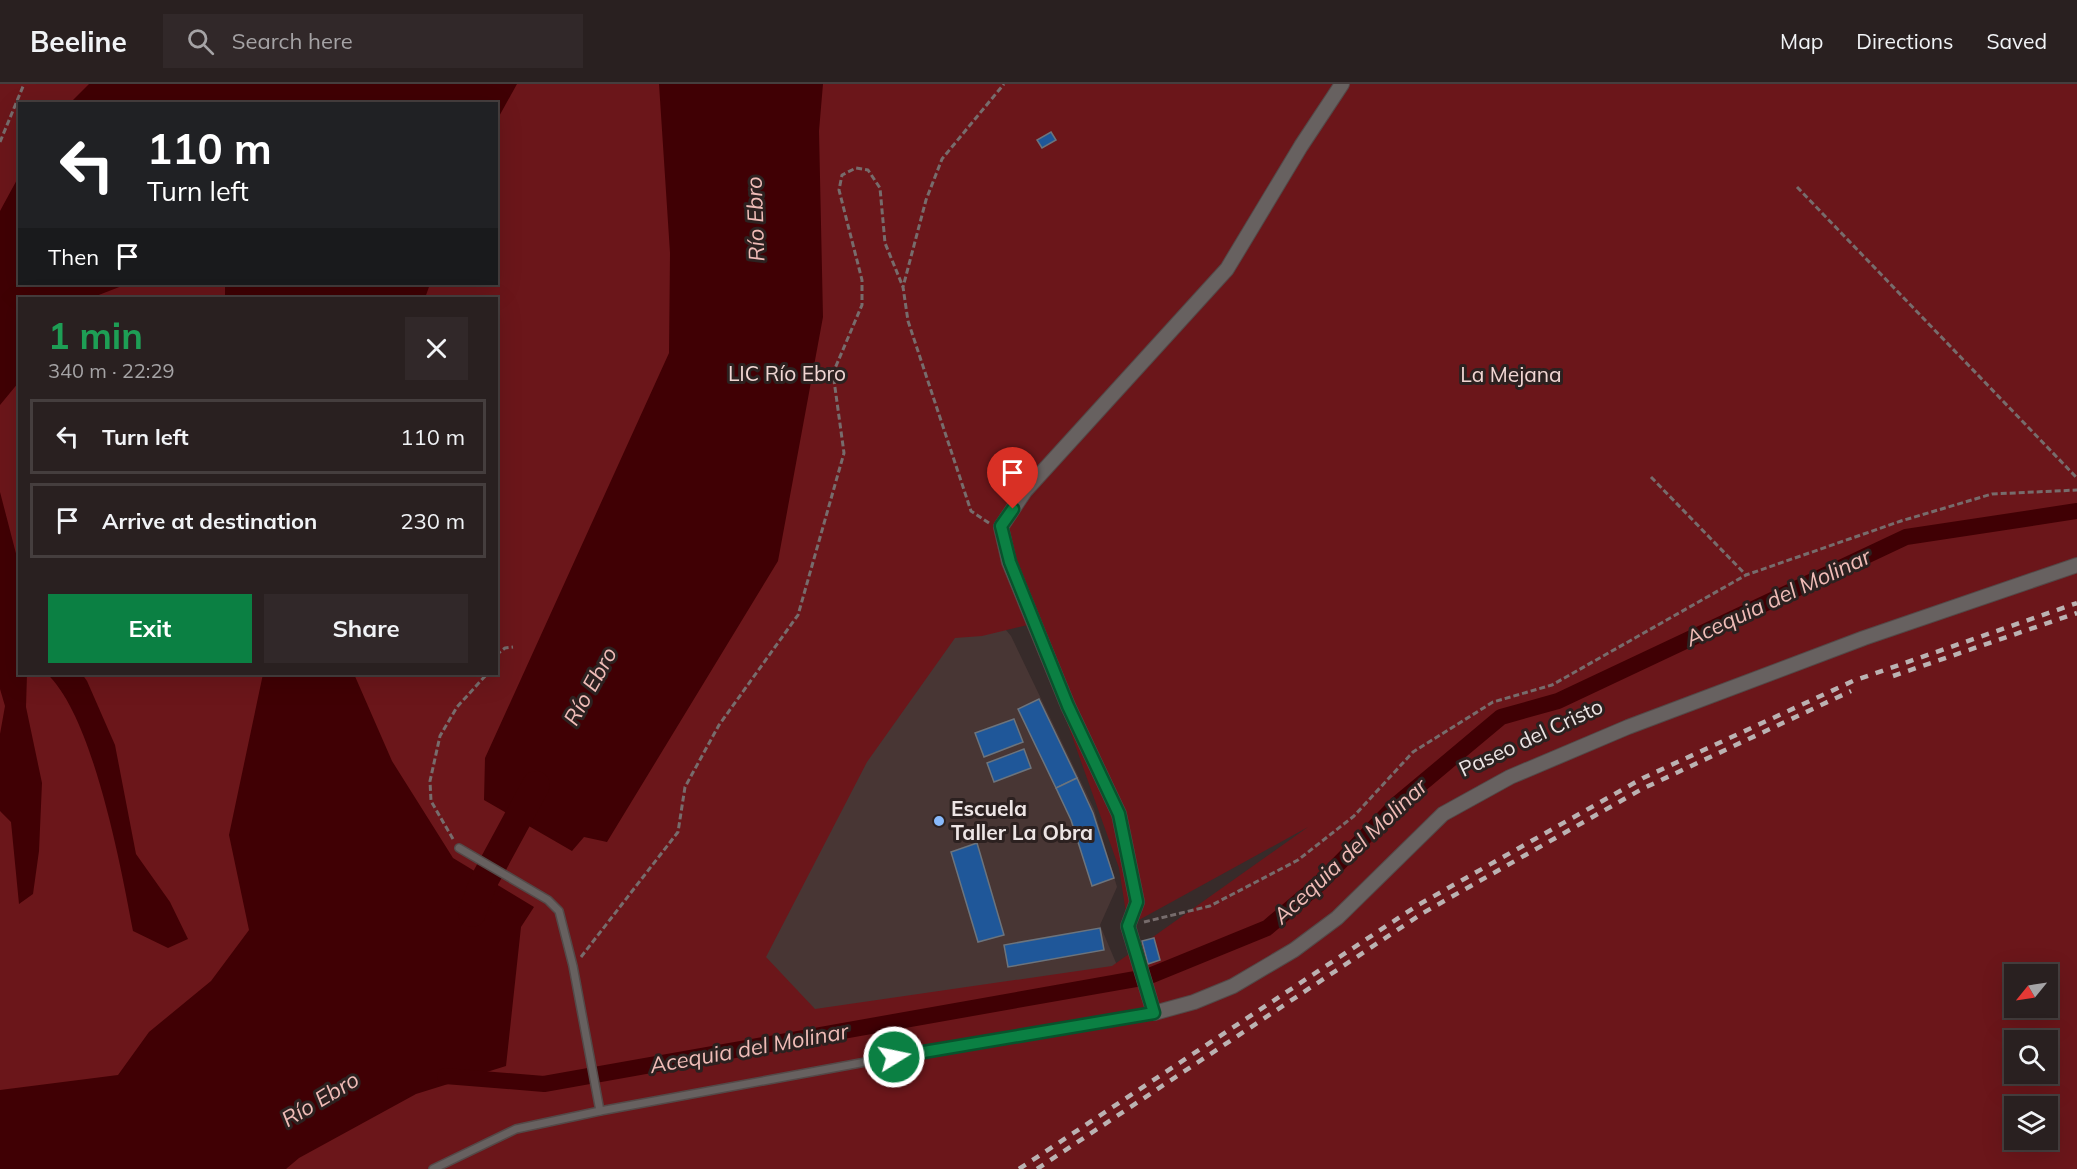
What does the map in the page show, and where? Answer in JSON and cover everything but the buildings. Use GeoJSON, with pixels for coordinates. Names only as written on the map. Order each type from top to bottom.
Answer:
{"type":"FeatureCollection","features":[{"type":"Feature","properties":{"kind":"street"},"geometry":{"type":"LineString","coordinates":[[1154,1013],[1128,926],[1137,902],[1119,814],[1068,706],[1010,562],[1001,526],[1024,491],[1227,269],[1301,146],[1342,84]]}},
{"type":"Feature","properties":{"kind":"street","name":"Paseo del Cristo"},"geometry":{"type":"LineString","coordinates":[[1154,1013],[1194,1002],[1233,986],[1294,950],[1337,918],[1443,814],[1510,777],[1628,726],[1778,670],[2077,566]]}},
{"type":"Feature","properties":{"kind":"lane"},"geometry":{"type":"LineString","coordinates":[[459,848],[543,897],[559,911],[573,966],[600,1111]]}},
{"type":"Feature","properties":{"kind":"lane"},"geometry":{"type":"LineString","coordinates":[[433,1169],[516,1129],[600,1111],[985,1040],[1154,1013]]}},
{"type":"Feature","properties":{"kind":"path"},"geometry":{"type":"LineString","coordinates":[[0,142],[7,130],[24,84]]}},
{"type":"Feature","properties":{"kind":"path"},"geometry":{"type":"LineString","coordinates":[[903,287],[926,201],[942,159],[1004,84]]}},
{"type":"Feature","properties":{"kind":"path"},"geometry":{"type":"LineString","coordinates":[[573,966],[678,832],[685,787],[719,725],[798,615],[844,453],[833,373],[862,304],[862,280],[839,190],[842,175],[856,168],[868,170],[880,188],[885,243],[903,287],[908,321],[970,512],[989,524],[1001,526]]}},
{"type":"Feature","properties":{"kind":"path"},"geometry":{"type":"LineString","coordinates":[[1797,187],[2077,478]]}},
{"type":"Feature","properties":{"kind":"path"},"geometry":{"type":"LineString","coordinates":[[1651,477],[1746,575]]}},
{"type":"Feature","properties":{"kind":"path"},"geometry":{"type":"LineString","coordinates":[[1128,926],[1210,906],[1298,860],[1354,816],[1413,752],[1493,702],[1552,685],[1746,575],[1901,520],[1992,494],[2077,490]]}},
{"type":"Feature","properties":{"kind":"path"},"geometry":{"type":"LineString","coordinates":[[498,654],[506,648],[513,647]]}},
{"type":"Feature","properties":{"kind":"path"},"geometry":{"type":"LineString","coordinates":[[459,848],[431,801],[430,781],[440,736],[457,707],[486,675]]}},
{"type":"Feature","properties":{"kind":"shaded area","name":"Escuela Taller La Obra"},"geometry":{"type":"Polygon","coordinates":[[[991,612],[1011,636],[1094,809],[1117,887],[1100,925],[1130,996],[726,1065],[721,939],[876,662],[991,612]]]}},
{"type":"Feature","properties":{"kind":"green space"},"geometry":{"type":"Polygon","coordinates":[[[0,84],[2077,84],[2077,1169],[0,1169],[0,84]],[[1032,624],[982,636],[955,638],[867,762],[766,957],[815,1009],[1112,966],[1308,827],[1128,926],[1119,868],[1032,624]]]}},
{"type":"Feature","properties":{"kind":"water"},"geometry":{"type":"Polygon","coordinates":[[[89,84],[517,84],[498,118],[498,102],[71,102],[89,84]]]}},
{"type":"Feature","properties":{"kind":"water"},"geometry":{"type":"Polygon","coordinates":[[[659,84],[823,84],[819,131],[823,317],[778,561],[607,842],[584,837],[572,851],[484,800],[485,758],[669,353],[670,253],[659,84]]]}},
{"type":"Feature","properties":{"kind":"water"},"geometry":{"type":"Polygon","coordinates":[[[18,178],[18,285],[124,285],[94,297],[18,297],[18,383],[0,405],[0,211],[18,178]]]}},
{"type":"Feature","properties":{"kind":"water"},"geometry":{"type":"Polygon","coordinates":[[[228,285],[430,285],[425,297],[225,297],[225,287],[228,285]]]}},
{"type":"Feature","properties":{"kind":"water"},"geometry":{"type":"Polygon","coordinates":[[[0,492],[18,561],[18,675],[27,675],[26,707],[42,783],[39,851],[33,894],[19,904],[11,822],[0,811],[0,734],[5,706],[0,689],[0,492]]]}},
{"type":"Feature","properties":{"kind":"water"},"geometry":{"type":"Polygon","coordinates":[[[48,675],[83,675],[115,745],[136,854],[170,902],[188,939],[168,948],[133,931],[103,794],[78,723],[63,694],[48,675]]]}},
{"type":"Feature","properties":{"kind":"water"},"geometry":{"type":"Polygon","coordinates":[[[263,675],[354,675],[392,761],[453,858],[534,907],[521,927],[506,1066],[416,1094],[299,1158],[286,1169],[0,1169],[0,1090],[118,1075],[149,1032],[211,981],[249,930],[229,835],[263,675]]]}},
{"type":"Feature","properties":{"kind":"waterway","name":"Acequia del Molinar"},"geometry":{"type":"LineString","coordinates":[[445,1076],[544,1084],[1147,977],[1267,928],[1318,885],[1396,805],[1501,717],[1558,701],[1906,537],[2077,511]]}},
{"type":"Feature","properties":{"kind":"waterway","name":"Río Ebro"},"geometry":{"type":"LineString","coordinates":[[472,913],[484,881],[536,785]]}},
{"type":"Feature","properties":{"kind":"railway"},"geometry":{"type":"LineString","coordinates":[[1019,1169],[1418,905],[1643,778],[1853,681],[2077,603]]}},
{"type":"Feature","properties":{"kind":"railway"},"geometry":{"type":"LineString","coordinates":[[1893,676],[2077,613]]}},
{"type":"Feature","properties":{"kind":"railway"},"geometry":{"type":"LineString","coordinates":[[1037,1169],[1423,913],[1642,789],[1851,691]]}},
{"type":"Feature","properties":{"kind":"place","name":"Escuela Taller La Obra"},"geometry":{"type":"Point","coordinates":[939,821]}},
{"type":"Feature","properties":{"kind":"route"},"geometry":{"type":"LineString","coordinates":[[894,1057],[1154,1013],[1128,926],[1137,902],[1119,814],[1068,706],[1010,562],[1001,526],[1013,509]]}},
{"type":"Feature","properties":{"kind":"park label","name":"LIC Río Ebro"},"geometry":{"type":"Point","coordinates":[787,374]}},
{"type":"Feature","properties":{"kind":"park label","name":"La Mejana"},"geometry":{"type":"Point","coordinates":[1511,375]}}]}
